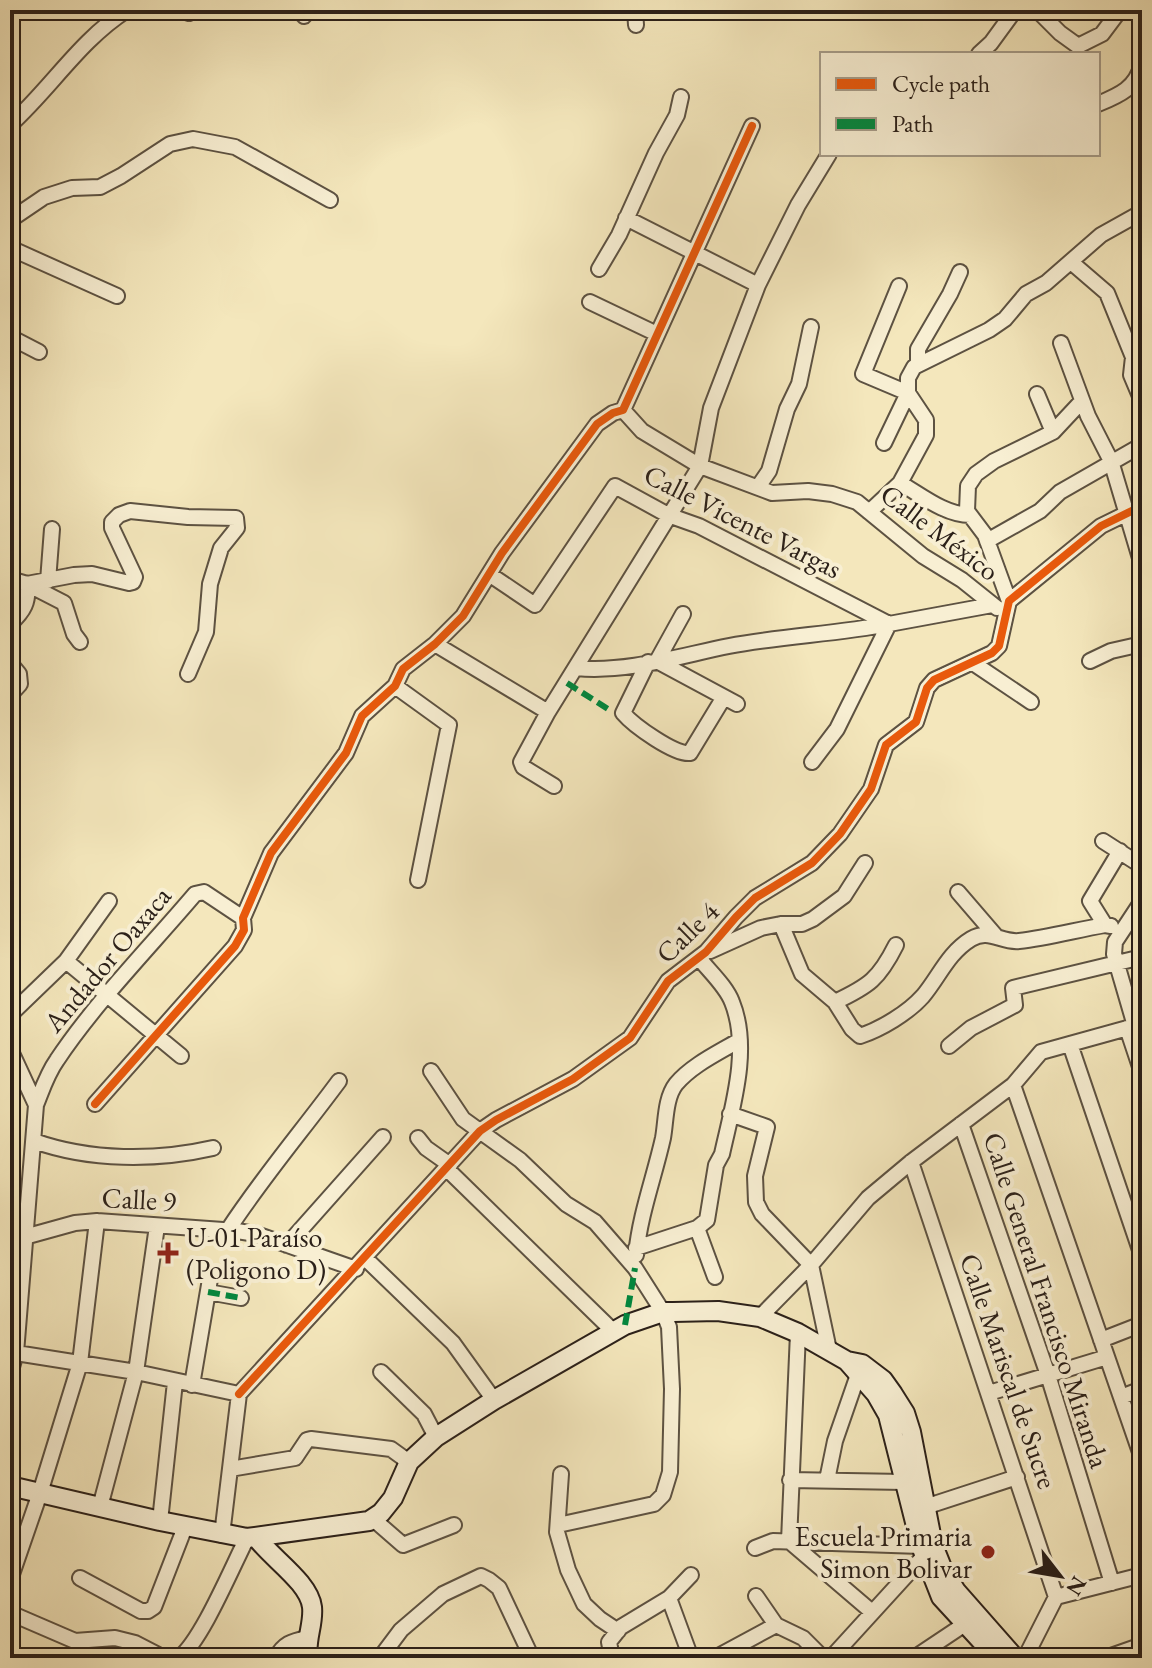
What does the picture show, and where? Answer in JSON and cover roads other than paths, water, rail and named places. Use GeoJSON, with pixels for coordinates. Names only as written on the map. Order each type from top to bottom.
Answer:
{"type":"FeatureCollection","features":[{"type":"Feature","properties":{"kind":"main road"},"geometry":{"type":"LineString","coordinates":[[10,1486],[222,1535],[252,1538],[355,1524],[372,1518],[393,1498],[409,1462],[436,1437],[494,1400],[614,1332],[668,1312],[718,1311],[760,1317],[798,1333],[883,1380],[905,1413],[933,1545],[943,1570],[956,1591],[1015,1658]]}},
{"type":"Feature","properties":{"kind":"main road"},"geometry":{"type":"LineString","coordinates":[[855,1366],[888,1415],[923,1551],[941,1597],[997,1658]]}},
{"type":"Feature","properties":{"kind":"main road"},"geometry":{"type":"LineString","coordinates":[[252,1538],[305,1588],[312,1604],[312,1621],[307,1638],[308,1658]]}},
{"type":"Feature","properties":{"kind":"street"},"geometry":{"type":"LineString","coordinates":[[10,125],[79,50],[127,10]]}},
{"type":"Feature","properties":{"kind":"street"},"geometry":{"type":"LineString","coordinates":[[994,48],[1015,10]]}},
{"type":"Feature","properties":{"kind":"street"},"geometry":{"type":"LineString","coordinates":[[1037,10],[1078,46],[1102,34],[1120,10]]}},
{"type":"Feature","properties":{"kind":"street"},"geometry":{"type":"LineString","coordinates":[[1100,103],[1131,88],[1142,64]]}},
{"type":"Feature","properties":{"kind":"street"},"geometry":{"type":"LineString","coordinates":[[599,269],[619,235],[677,115],[681,97]]}},
{"type":"Feature","properties":{"kind":"street"},"geometry":{"type":"LineString","coordinates":[[95,1104],[235,946],[244,930],[243,918],[271,853],[346,753],[362,716],[395,686],[403,669],[435,644],[463,616],[502,553],[597,424],[623,410],[752,126]]}},
{"type":"Feature","properties":{"kind":"street"},"geometry":{"type":"LineString","coordinates":[[10,225],[13,218],[44,197],[72,188],[100,187],[170,144],[193,139],[235,147],[330,200]]}},
{"type":"Feature","properties":{"kind":"street"},"geometry":{"type":"LineString","coordinates":[[554,786],[521,764],[548,712],[700,466],[711,408],[758,285],[798,205],[828,156]]}},
{"type":"Feature","properties":{"kind":"street"},"geometry":{"type":"LineString","coordinates":[[884,443],[908,393],[908,378],[918,364],[989,330],[1005,319],[1026,294],[1046,283],[1101,235],[1135,216]]}},
{"type":"Feature","properties":{"kind":"street"},"geometry":{"type":"LineString","coordinates":[[626,218],[758,285]]}},
{"type":"Feature","properties":{"kind":"street"},"geometry":{"type":"LineString","coordinates":[[10,248],[117,296]]}},
{"type":"Feature","properties":{"kind":"street"},"geometry":{"type":"LineString","coordinates":[[1071,262],[1107,293],[1133,357],[1142,401]]}},
{"type":"Feature","properties":{"kind":"street"},"geometry":{"type":"LineString","coordinates":[[918,364],[918,349],[960,272]]}},
{"type":"Feature","properties":{"kind":"street"},"geometry":{"type":"LineString","coordinates":[[869,512],[900,483],[926,435],[926,420],[908,393],[863,374],[899,286]]}},
{"type":"Feature","properties":{"kind":"street"},"geometry":{"type":"LineString","coordinates":[[590,302],[657,334]]}},
{"type":"Feature","properties":{"kind":"street"},"geometry":{"type":"LineString","coordinates":[[758,487],[769,471],[787,409],[799,384],[811,327]]}},
{"type":"Feature","properties":{"kind":"street"},"geometry":{"type":"LineString","coordinates":[[10,337],[39,352]]}},
{"type":"Feature","properties":{"kind":"street"},"geometry":{"type":"LineString","coordinates":[[1061,343],[1082,401],[1111,461],[1142,565]]}},
{"type":"Feature","properties":{"kind":"street"},"geometry":{"type":"LineString","coordinates":[[1037,394],[1053,432]]}},
{"type":"Feature","properties":{"kind":"street"},"geometry":{"type":"LineString","coordinates":[[1008,608],[987,541],[970,515],[966,499],[968,486],[976,474],[994,461],[1053,432],[1082,401]]}},
{"type":"Feature","properties":{"kind":"street","name":"Calle México"},"geometry":{"type":"LineString","coordinates":[[623,410],[642,431],[700,466],[772,493],[808,491],[857,502],[923,556],[962,580],[992,605],[1008,608]]}},
{"type":"Feature","properties":{"kind":"street"},"geometry":{"type":"LineString","coordinates":[[987,541],[1040,511],[1060,492],[1142,445]]}},
{"type":"Feature","properties":{"kind":"street"},"geometry":{"type":"LineString","coordinates":[[900,483],[942,508],[959,515],[970,515]]}},
{"type":"Feature","properties":{"kind":"street","name":"Calle Vicente Vargas"},"geometry":{"type":"LineString","coordinates":[[489,574],[535,605],[615,486],[889,624]]}},
{"type":"Feature","properties":{"kind":"street","name":"Calle 4"},"geometry":{"type":"LineString","coordinates":[[239,1394],[480,1131],[605,1058],[630,1038],[668,981],[703,955],[755,898],[812,863],[840,834],[871,789],[886,745],[916,722],[927,688],[934,680],[973,663],[999,646],[1008,608],[1089,535],[1126,512],[1142,506]]}},
{"type":"Feature","properties":{"kind":"street"},"geometry":{"type":"LineString","coordinates":[[27,584],[92,574],[133,582],[132,567],[112,528],[112,522],[119,515],[130,511],[236,518],[237,528],[221,548],[213,572],[206,632],[188,674]]}},
{"type":"Feature","properties":{"kind":"street"},"geometry":{"type":"LineString","coordinates":[[48,581],[52,529]]}},
{"type":"Feature","properties":{"kind":"street"},"geometry":{"type":"LineString","coordinates":[[10,579],[64,603],[74,634],[80,642]]}},
{"type":"Feature","properties":{"kind":"street"},"geometry":{"type":"LineString","coordinates":[[11,621],[22,613],[28,598],[27,584]]}},
{"type":"Feature","properties":{"kind":"street"},"geometry":{"type":"LineString","coordinates":[[576,668],[599,669],[683,658],[728,646],[889,624],[992,605]]}},
{"type":"Feature","properties":{"kind":"street"},"geometry":{"type":"LineString","coordinates":[[652,662],[730,700],[688,755],[656,739],[623,713],[652,662],[683,614]]}},
{"type":"Feature","properties":{"kind":"street"},"geometry":{"type":"LineString","coordinates":[[812,762],[837,729],[889,624]]}},
{"type":"Feature","properties":{"kind":"street"},"geometry":{"type":"LineString","coordinates":[[435,644],[548,712]]}},
{"type":"Feature","properties":{"kind":"street"},"geometry":{"type":"LineString","coordinates":[[1090,661],[1111,651],[1142,644]]}},
{"type":"Feature","properties":{"kind":"street"},"geometry":{"type":"LineString","coordinates":[[10,663],[19,674],[20,684],[10,695]]}},
{"type":"Feature","properties":{"kind":"street"},"geometry":{"type":"LineString","coordinates":[[973,663],[1031,702]]}},
{"type":"Feature","properties":{"kind":"street"},"geometry":{"type":"LineString","coordinates":[[395,686],[449,725],[418,880]]}},
{"type":"Feature","properties":{"kind":"street"},"geometry":{"type":"LineString","coordinates":[[1103,841],[1142,866]]}},
{"type":"Feature","properties":{"kind":"street"},"geometry":{"type":"LineString","coordinates":[[1105,925],[1090,901],[1120,851]]}},
{"type":"Feature","properties":{"kind":"street"},"geometry":{"type":"LineString","coordinates":[[636,1248],[697,1228],[707,1220],[716,1165],[722,1154],[740,1069],[737,1018],[731,999],[703,955],[761,928],[802,924],[844,896],[865,863]]}},
{"type":"Feature","properties":{"kind":"street","name":"Andador Oaxaca"},"geometry":{"type":"LineString","coordinates":[[36,1105],[56,1060],[199,891],[243,918]]}},
{"type":"Feature","properties":{"kind":"street"},"geometry":{"type":"LineString","coordinates":[[958,892],[995,935]]}},
{"type":"Feature","properties":{"kind":"street"},"geometry":{"type":"LineString","coordinates":[[10,1015],[66,961],[109,901]]}},
{"type":"Feature","properties":{"kind":"street"},"geometry":{"type":"LineString","coordinates":[[1142,901],[1115,942],[1117,962],[1135,1026],[1142,1073]]}},
{"type":"Feature","properties":{"kind":"street"},"geometry":{"type":"LineString","coordinates":[[781,924],[802,974],[835,1002],[860,1036],[910,1008],[924,995],[945,963],[970,939],[984,934],[1018,941],[1105,925],[1124,929]]}},
{"type":"Feature","properties":{"kind":"street"},"geometry":{"type":"LineString","coordinates":[[835,1002],[872,983],[884,970],[896,945]]}},
{"type":"Feature","properties":{"kind":"street"},"geometry":{"type":"LineString","coordinates":[[949,1046],[971,1028],[1015,1005],[1013,988],[1142,957]]}},
{"type":"Feature","properties":{"kind":"street"},"geometry":{"type":"LineString","coordinates":[[66,961],[181,1056]]}},
{"type":"Feature","properties":{"kind":"street"},"geometry":{"type":"LineString","coordinates":[[760,1317],[811,1265],[868,1198],[1013,1085],[1041,1052],[1135,1026]]}},
{"type":"Feature","properties":{"kind":"street"},"geometry":{"type":"LineString","coordinates":[[635,1268],[645,1196],[662,1141],[670,1097],[676,1085],[706,1060],[738,1041]]}},
{"type":"Feature","properties":{"kind":"street"},"geometry":{"type":"LineString","coordinates":[[1070,1044],[1142,1256]]}},
{"type":"Feature","properties":{"kind":"street"},"geometry":{"type":"LineString","coordinates":[[10,1049],[36,1105],[16,1353],[10,1374]]}},
{"type":"Feature","properties":{"kind":"street"},"geometry":{"type":"LineString","coordinates":[[431,1071],[463,1119],[520,1160],[566,1204],[595,1222],[668,1312],[672,1389],[670,1472],[659,1501],[558,1525]]}},
{"type":"Feature","properties":{"kind":"street"},"geometry":{"type":"LineString","coordinates":[[228,1230],[260,1181],[298,1137],[339,1081]]}},
{"type":"Feature","properties":{"kind":"street"},"geometry":{"type":"LineString","coordinates":[[1013,1085],[1141,1454]]}},
{"type":"Feature","properties":{"kind":"street"},"geometry":{"type":"LineString","coordinates":[[730,1114],[767,1127],[755,1176],[756,1202],[762,1214],[811,1265],[829,1350]]}},
{"type":"Feature","properties":{"kind":"street","name":"Calle General Francisco Miranda"},"geometry":{"type":"LineString","coordinates":[[961,1124],[1048,1375],[1112,1583]]}},
{"type":"Feature","properties":{"kind":"street"},"geometry":{"type":"LineString","coordinates":[[287,1245],[383,1137]]}},
{"type":"Feature","properties":{"kind":"street"},"geometry":{"type":"LineString","coordinates":[[418,1138],[614,1332]]}},
{"type":"Feature","properties":{"kind":"street"},"geometry":{"type":"LineString","coordinates":[[34,1141],[56,1149],[153,1158],[213,1148]]}},
{"type":"Feature","properties":{"kind":"street","name":"Calle Mariscal de Sucre"},"geometry":{"type":"LineString","coordinates":[[911,1162],[1056,1597]]}},
{"type":"Feature","properties":{"kind":"street"},"geometry":{"type":"LineString","coordinates":[[10,1580],[80,1363],[97,1221]]}},
{"type":"Feature","properties":{"kind":"street","name":"Calle 9"},"geometry":{"type":"LineString","coordinates":[[10,1241],[75,1223],[97,1221],[256,1234],[361,1264]]}},
{"type":"Feature","properties":{"kind":"street"},"geometry":{"type":"LineString","coordinates":[[100,1507],[136,1372],[157,1226]]}},
{"type":"Feature","properties":{"kind":"street"},"geometry":{"type":"LineString","coordinates":[[697,1228],[715,1277]]}},
{"type":"Feature","properties":{"kind":"street"},"geometry":{"type":"LineString","coordinates":[[361,1264],[453,1343],[494,1400]]}},
{"type":"Feature","properties":{"kind":"street"},"geometry":{"type":"LineString","coordinates":[[192,1385],[209,1286],[241,1298]]}},
{"type":"Feature","properties":{"kind":"street"},"geometry":{"type":"LineString","coordinates":[[1101,1340],[1142,1324]]}},
{"type":"Feature","properties":{"kind":"street"},"geometry":{"type":"LineString","coordinates":[[789,1541],[798,1333]]}},
{"type":"Feature","properties":{"kind":"street"},"geometry":{"type":"LineString","coordinates":[[16,1353],[136,1372],[239,1394],[222,1535]]}},
{"type":"Feature","properties":{"kind":"street"},"geometry":{"type":"LineString","coordinates":[[989,1393],[1107,1357]]}},
{"type":"Feature","properties":{"kind":"street"},"geometry":{"type":"LineString","coordinates":[[827,1480],[855,1366]]}},
{"type":"Feature","properties":{"kind":"street"},"geometry":{"type":"LineString","coordinates":[[381,1372],[424,1414],[436,1437]]}},
{"type":"Feature","properties":{"kind":"street"},"geometry":{"type":"LineString","coordinates":[[160,1521],[175,1382]]}},
{"type":"Feature","properties":{"kind":"street"},"geometry":{"type":"LineString","coordinates":[[1121,1397],[1142,1389]]}},
{"type":"Feature","properties":{"kind":"street"},"geometry":{"type":"LineString","coordinates":[[230,1469],[295,1458],[307,1440],[311,1439],[391,1449],[409,1462]]}},
{"type":"Feature","properties":{"kind":"street"},"geometry":{"type":"LineString","coordinates":[[561,1474],[557,1532],[568,1570],[584,1604],[613,1637],[612,1658]]}},
{"type":"Feature","properties":{"kind":"street"},"geometry":{"type":"LineString","coordinates":[[925,1507],[1017,1477]]}},
{"type":"Feature","properties":{"kind":"street"},"geometry":{"type":"LineString","coordinates":[[790,1480],[904,1482]]}},
{"type":"Feature","properties":{"kind":"street"},"geometry":{"type":"LineString","coordinates":[[372,1518],[403,1545],[454,1525]]}},
{"type":"Feature","properties":{"kind":"street"},"geometry":{"type":"LineString","coordinates":[[80,1578],[141,1611],[148,1611],[154,1607],[185,1527]]}},
{"type":"Feature","properties":{"kind":"street"},"geometry":{"type":"LineString","coordinates":[[179,1658],[193,1643],[252,1538]]}},
{"type":"Feature","properties":{"kind":"street"},"geometry":{"type":"LineString","coordinates":[[755,1548],[773,1541],[789,1541],[923,1551]]}},
{"type":"Feature","properties":{"kind":"street"},"geometry":{"type":"LineString","coordinates":[[789,1541],[872,1612]]}},
{"type":"Feature","properties":{"kind":"street"},"geometry":{"type":"LineString","coordinates":[[831,1658],[923,1551]]}},
{"type":"Feature","properties":{"kind":"street"},"geometry":{"type":"LineString","coordinates":[[613,1637],[669,1598],[691,1575]]}},
{"type":"Feature","properties":{"kind":"street"},"geometry":{"type":"LineString","coordinates":[[1025,1658],[1056,1597],[1142,1575]]}},
{"type":"Feature","properties":{"kind":"street"},"geometry":{"type":"LineString","coordinates":[[380,1658],[401,1630],[443,1594],[481,1576],[499,1588],[531,1656]]}},
{"type":"Feature","properties":{"kind":"street"},"geometry":{"type":"LineString","coordinates":[[756,1596],[776,1625],[803,1638],[823,1658]]}},
{"type":"Feature","properties":{"kind":"street"},"geometry":{"type":"LineString","coordinates":[[669,1598],[691,1658]]}},
{"type":"Feature","properties":{"kind":"street"},"geometry":{"type":"LineString","coordinates":[[10,1613],[75,1641],[115,1638],[135,1643],[164,1658]]}},
{"type":"Feature","properties":{"kind":"street"},"geometry":{"type":"LineString","coordinates":[[914,1658],[965,1624]]}},
{"type":"Feature","properties":{"kind":"street"},"geometry":{"type":"LineString","coordinates":[[715,1658],[776,1625]]}},
{"type":"Feature","properties":{"kind":"street"},"geometry":{"type":"LineString","coordinates":[[276,1658],[281,1648],[307,1638]]}},
{"type":"Feature","properties":{"kind":"street"},"geometry":{"type":"LineString","coordinates":[[1105,1658],[1142,1645]]}},
{"type":"Feature","properties":{"kind":"place","name":"U-01 Paraíso (Poligono D)"},"geometry":{"type":"Point","coordinates":[168,1253]}},
{"type":"Feature","properties":{"kind":"place","name":"Escuela Primaria Simon Bolivar"},"geometry":{"type":"Point","coordinates":[988,1552]}}]}
